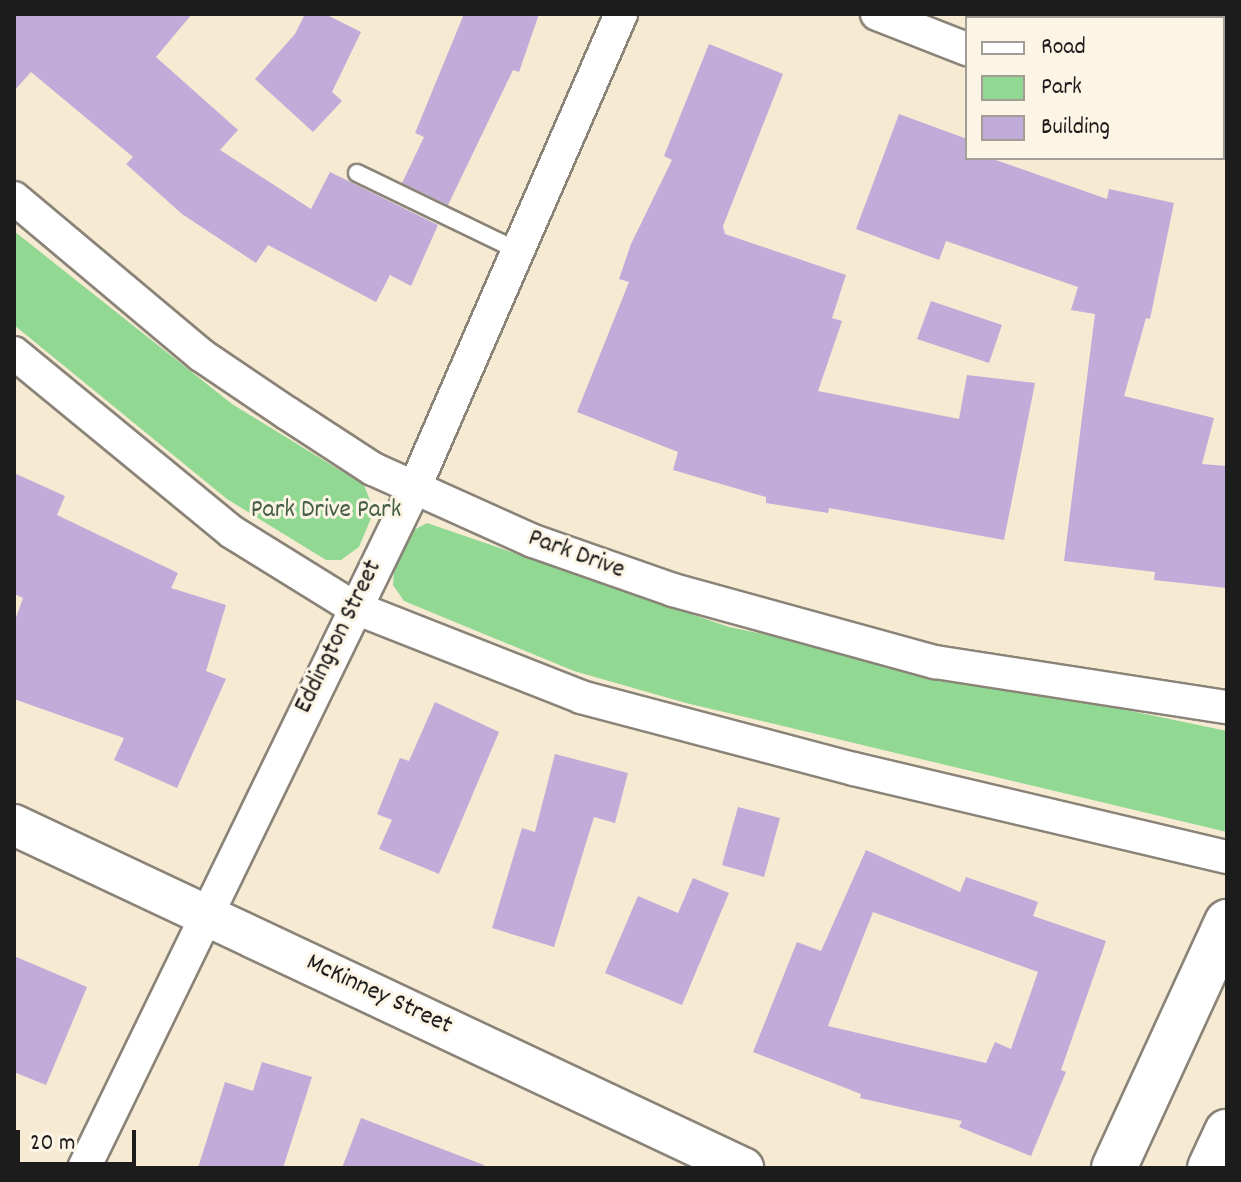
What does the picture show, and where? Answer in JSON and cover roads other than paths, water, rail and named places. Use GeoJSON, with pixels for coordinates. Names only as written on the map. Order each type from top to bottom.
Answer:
{"type":"FeatureCollection","features":[{"type":"Feature","properties":{"kind":"main road"},"geometry":{"type":"LineString","coordinates":[[1114,1168],[1227,922]]}},
{"type":"Feature","properties":{"kind":"main road"},"geometry":{"type":"LineString","coordinates":[[1210,1168],[1227,1132]]}},
{"type":"Feature","properties":{"kind":"street","name":"Eddington Street"},"geometry":{"type":"LineString","coordinates":[[84,1168],[204,912],[414,489],[621,14]]}},
{"type":"Feature","properties":{"kind":"street"},"geometry":{"type":"LineString","coordinates":[[877,14],[965,48]]}},
{"type":"Feature","properties":{"kind":"street","name":"Park Drive"},"geometry":{"type":"LineString","coordinates":[[14,198],[201,355],[373,469],[533,541],[796,627],[935,662],[1227,707]]}},
{"type":"Feature","properties":{"kind":"street"},"geometry":{"type":"LineString","coordinates":[[14,353],[232,532],[353,607],[581,697],[854,769],[1227,857]]}},
{"type":"Feature","properties":{"kind":"street","name":"McKinney Street"},"geometry":{"type":"LineString","coordinates":[[14,825],[743,1168]]}},
{"type":"Feature","properties":{"kind":"lane"},"geometry":{"type":"LineString","coordinates":[[357,173],[518,251]]}},
{"type":"Feature","properties":{"kind":"park label","name":"Park Drive Park"},"geometry":{"type":"Point","coordinates":[326,511]}}]}
